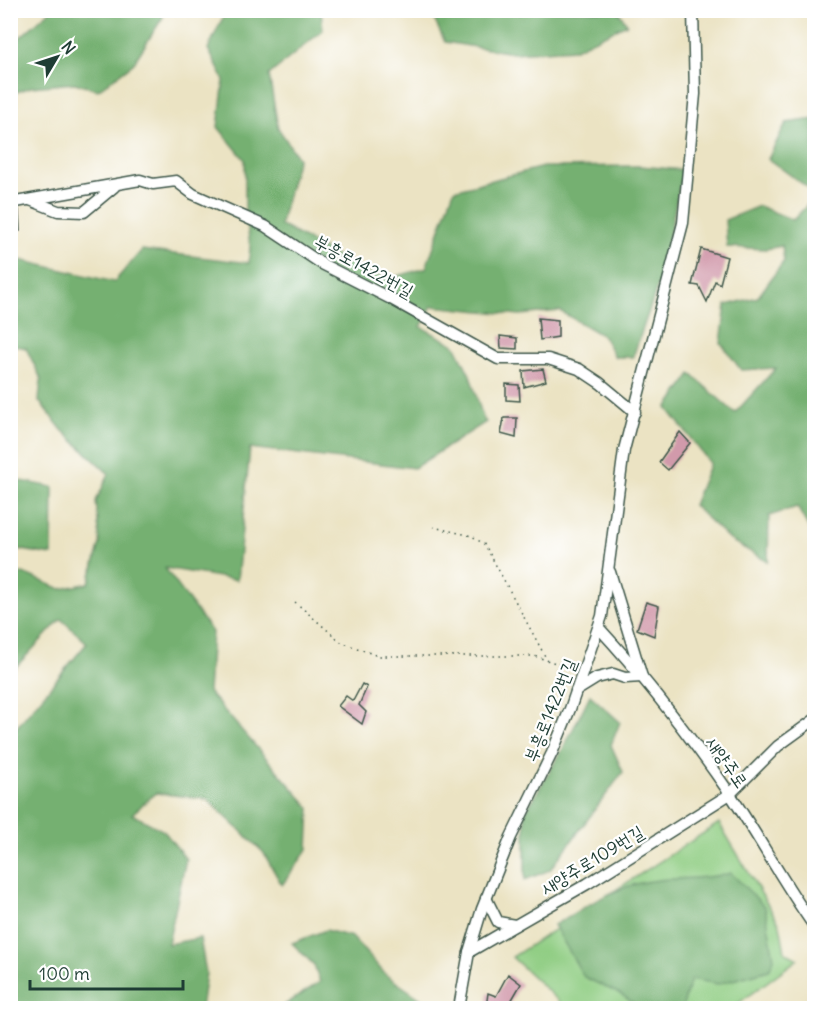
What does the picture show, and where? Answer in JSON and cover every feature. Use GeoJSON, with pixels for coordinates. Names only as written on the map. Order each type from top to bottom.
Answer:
{"type":"FeatureCollection","features":[{"type":"Feature","properties":{"kind":"street","name":"부흥로1422번길"},"geometry":{"type":"LineString","coordinates":[[459,1008],[469,952],[486,898],[511,837],[552,753],[599,628],[610,569],[624,450],[683,223],[695,94],[693,10]]}},
{"type":"Feature","properties":{"kind":"street","name":"부흥로1422번길"},"geometry":{"type":"LineString","coordinates":[[10,203],[140,180],[153,184],[176,181],[193,194],[265,226],[322,264],[392,299],[498,359],[548,359],[579,369],[635,412]]}},
{"type":"Feature","properties":{"kind":"street"},"geometry":{"type":"LineString","coordinates":[[29,200],[58,211],[84,212],[116,186]]}},
{"type":"Feature","properties":{"kind":"street"},"geometry":{"type":"LineString","coordinates":[[576,691],[597,678],[613,674],[625,678],[642,677],[610,569]]}},
{"type":"Feature","properties":{"kind":"street","name":"새양주로"},"geometry":{"type":"LineString","coordinates":[[599,628],[677,720],[730,794],[814,926]]}},
{"type":"Feature","properties":{"kind":"street","name":"새양주로109번길"},"geometry":{"type":"LineString","coordinates":[[469,952],[587,884],[730,794],[778,746],[814,720]]}},
{"type":"Feature","properties":{"kind":"street"},"geometry":{"type":"LineString","coordinates":[[486,898],[498,922],[515,925]]}},
{"type":"Feature","properties":{"kind":"path"},"geometry":{"type":"LineString","coordinates":[[433,527],[472,536],[484,544],[546,658]]}},
{"type":"Feature","properties":{"kind":"path"},"geometry":{"type":"LineString","coordinates":[[295,602],[341,642],[378,656],[534,656],[546,658],[583,672]]}},
{"type":"Feature","properties":{"kind":"green space"},"geometry":{"type":"Polygon","coordinates":[[[524,10],[618,11],[627,24],[575,49],[513,53],[445,42],[430,11],[517,11],[520,14],[524,10]]]}},
{"type":"Feature","properties":{"kind":"green space"},"geometry":{"type":"Polygon","coordinates":[[[50,11],[163,11],[163,17],[133,64],[98,90],[75,83],[31,87],[11,94],[11,45],[50,11]]]}},
{"type":"Feature","properties":{"kind":"green space"},"geometry":{"type":"Polygon","coordinates":[[[226,11],[321,11],[323,30],[269,75],[278,128],[298,158],[280,225],[366,272],[391,278],[426,268],[454,190],[543,167],[640,166],[683,170],[660,279],[633,357],[615,357],[603,336],[560,311],[520,315],[432,306],[421,327],[455,345],[470,375],[486,422],[414,468],[250,448],[237,580],[165,568],[212,632],[208,692],[310,808],[308,849],[282,885],[263,852],[207,799],[156,793],[132,814],[164,831],[186,859],[168,944],[200,938],[206,973],[201,1008],[11,1008],[11,734],[87,643],[61,619],[11,672],[11,575],[23,573],[61,589],[89,583],[100,543],[96,501],[109,474],[62,430],[39,401],[41,379],[26,348],[11,345],[11,258],[114,282],[142,250],[249,263],[250,245],[245,212],[245,160],[218,127],[224,80],[208,49],[226,11]]]}},
{"type":"Feature","properties":{"kind":"green space"},"geometry":{"type":"Polygon","coordinates":[[[814,119],[814,192],[768,159],[786,123],[814,119]]]}},
{"type":"Feature","properties":{"kind":"green space"},"geometry":{"type":"Polygon","coordinates":[[[814,198],[814,537],[797,507],[769,516],[768,562],[730,540],[693,505],[710,463],[667,408],[691,374],[735,413],[776,368],[741,370],[721,343],[726,305],[758,297],[784,261],[782,246],[766,249],[727,247],[725,220],[759,206],[793,220],[814,198]]]}},
{"type":"Feature","properties":{"kind":"green space"},"geometry":{"type":"Polygon","coordinates":[[[11,479],[53,487],[52,555],[11,548],[11,519],[16,519],[11,510],[11,479]]]}},
{"type":"Feature","properties":{"kind":"green space"},"geometry":{"type":"Polygon","coordinates":[[[590,695],[620,722],[611,745],[623,772],[550,870],[525,880],[525,813],[564,747],[590,695]]]}},
{"type":"Feature","properties":{"kind":"green space"},"geometry":{"type":"Polygon","coordinates":[[[719,823],[780,925],[785,952],[798,959],[732,1008],[566,1008],[512,957],[719,823]]]}},
{"type":"Feature","properties":{"kind":"green space"},"geometry":{"type":"Polygon","coordinates":[[[731,873],[765,907],[774,959],[769,970],[718,984],[691,979],[682,1008],[641,1008],[620,994],[584,977],[554,925],[600,899],[629,886],[731,873]]]}},
{"type":"Feature","properties":{"kind":"green space"},"geometry":{"type":"Polygon","coordinates":[[[326,930],[352,937],[386,975],[427,1003],[426,1008],[280,1008],[320,982],[314,965],[292,943],[326,930]]]}},
{"type":"Feature","properties":{"kind":"building"},"geometry":{"type":"Polygon","coordinates":[[[10,210],[19,210],[20,231],[10,232],[10,210]]]}},
{"type":"Feature","properties":{"kind":"building"},"geometry":{"type":"Polygon","coordinates":[[[701,249],[727,257],[720,284],[715,281],[707,302],[699,286],[692,285],[701,249]]]}},
{"type":"Feature","properties":{"kind":"building"},"geometry":{"type":"Polygon","coordinates":[[[538,318],[558,320],[558,337],[540,340],[538,318]]]}},
{"type":"Feature","properties":{"kind":"building"},"geometry":{"type":"Polygon","coordinates":[[[500,336],[517,338],[517,349],[501,348],[500,336]]]}},
{"type":"Feature","properties":{"kind":"building"},"geometry":{"type":"Polygon","coordinates":[[[543,369],[546,381],[524,387],[523,371],[543,369]]]}},
{"type":"Feature","properties":{"kind":"building"},"geometry":{"type":"Polygon","coordinates":[[[506,384],[519,385],[520,401],[506,400],[506,384]]]}},
{"type":"Feature","properties":{"kind":"building"},"geometry":{"type":"Polygon","coordinates":[[[504,418],[517,418],[516,438],[501,434],[504,418]]]}},
{"type":"Feature","properties":{"kind":"building"},"geometry":{"type":"Polygon","coordinates":[[[680,432],[690,443],[668,470],[659,462],[680,432]]]}},
{"type":"Feature","properties":{"kind":"building"},"geometry":{"type":"Polygon","coordinates":[[[646,602],[659,606],[654,636],[637,629],[646,602]]]}},
{"type":"Feature","properties":{"kind":"building"},"geometry":{"type":"Polygon","coordinates":[[[362,684],[367,687],[359,705],[366,712],[362,724],[338,706],[346,696],[353,701],[362,684]]]}},
{"type":"Feature","properties":{"kind":"building"},"geometry":{"type":"Polygon","coordinates":[[[508,974],[521,984],[510,1003],[522,1008],[486,1008],[488,993],[496,996],[508,974]]]}}]}
